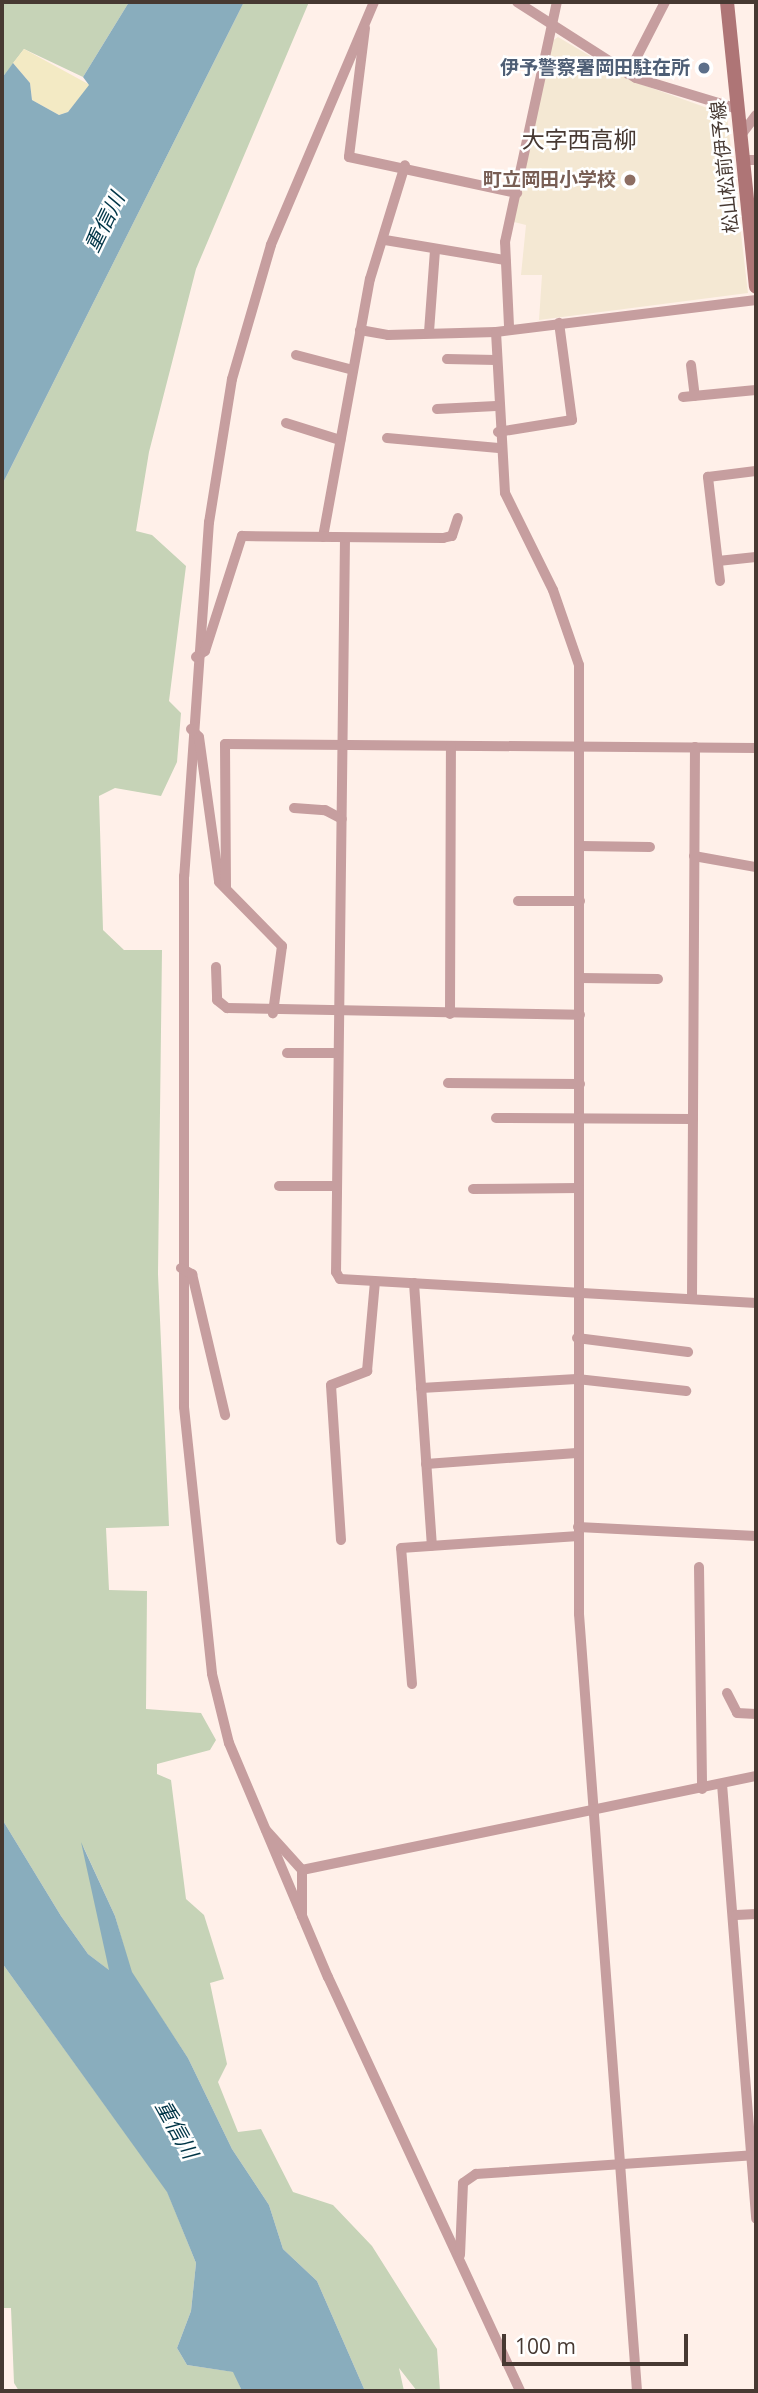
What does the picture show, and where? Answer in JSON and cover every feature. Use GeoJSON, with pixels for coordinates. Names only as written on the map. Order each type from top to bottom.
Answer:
{"type":"FeatureCollection","features":[{"type":"Feature","properties":{"kind":"main road","name":"松山松前伊予線"},"geometry":{"type":"LineString","coordinates":[[727,2],[741,135],[750,160],[756,287]]}},
{"type":"Feature","properties":{"kind":"street"},"geometry":{"type":"LineString","coordinates":[[374,2],[271,245],[232,379],[209,522],[191,729],[181,1268],[184,1407],[212,1674],[229,1743],[302,1916],[460,2255],[520,2391]]}},
{"type":"Feature","properties":{"kind":"street"},"geometry":{"type":"LineString","coordinates":[[517,2],[628,74],[738,109]]}},
{"type":"Feature","properties":{"kind":"street"},"geometry":{"type":"LineString","coordinates":[[509,326],[506,260],[549,24],[558,2]]}},
{"type":"Feature","properties":{"kind":"street"},"geometry":{"type":"LineString","coordinates":[[628,74],[665,2]]}},
{"type":"Feature","properties":{"kind":"street"},"geometry":{"type":"LineString","coordinates":[[364,25],[349,157],[405,165],[517,192]]}},
{"type":"Feature","properties":{"kind":"street"},"geometry":{"type":"LineString","coordinates":[[741,135],[756,115]]}},
{"type":"Feature","properties":{"kind":"street"},"geometry":{"type":"LineString","coordinates":[[323,537],[360,330],[405,165]]}},
{"type":"Feature","properties":{"kind":"street"},"geometry":{"type":"LineString","coordinates":[[385,240],[506,260]]}},
{"type":"Feature","properties":{"kind":"street"},"geometry":{"type":"LineString","coordinates":[[429,332],[435,250]]}},
{"type":"Feature","properties":{"kind":"street"},"geometry":{"type":"LineString","coordinates":[[360,330],[496,332],[509,326],[558,323],[756,300]]}},
{"type":"Feature","properties":{"kind":"street"},"geometry":{"type":"LineString","coordinates":[[498,432],[572,420],[558,323]]}},
{"type":"Feature","properties":{"kind":"street"},"geometry":{"type":"LineString","coordinates":[[496,332],[496,406],[505,493],[575,647],[581,746],[577,1379],[579,1532],[592,1812],[637,2391]]}},
{"type":"Feature","properties":{"kind":"street"},"geometry":{"type":"LineString","coordinates":[[296,355],[353,370]]}},
{"type":"Feature","properties":{"kind":"street"},"geometry":{"type":"LineString","coordinates":[[447,359],[496,360]]}},
{"type":"Feature","properties":{"kind":"street"},"geometry":{"type":"LineString","coordinates":[[691,365],[689,397],[756,390]]}},
{"type":"Feature","properties":{"kind":"street"},"geometry":{"type":"LineString","coordinates":[[437,409],[496,406]]}},
{"type":"Feature","properties":{"kind":"street"},"geometry":{"type":"LineString","coordinates":[[286,423],[340,440]]}},
{"type":"Feature","properties":{"kind":"street"},"geometry":{"type":"LineString","coordinates":[[387,438],[499,449]]}},
{"type":"Feature","properties":{"kind":"street"},"geometry":{"type":"LineString","coordinates":[[720,581],[708,477],[756,471]]}},
{"type":"Feature","properties":{"kind":"street"},"geometry":{"type":"LineString","coordinates":[[196,657],[205,650],[242,536],[443,538],[452,536],[458,518]]}},
{"type":"Feature","properties":{"kind":"street"},"geometry":{"type":"LineString","coordinates":[[345,538],[335,1272],[340,1279],[756,1303]]}},
{"type":"Feature","properties":{"kind":"street"},"geometry":{"type":"LineString","coordinates":[[718,561],[756,557]]}},
{"type":"Feature","properties":{"kind":"street"},"geometry":{"type":"LineString","coordinates":[[191,729],[199,737],[219,882],[282,946],[273,1013]]}},
{"type":"Feature","properties":{"kind":"street"},"geometry":{"type":"LineString","coordinates":[[226,888],[225,744],[756,748]]}},
{"type":"Feature","properties":{"kind":"street"},"geometry":{"type":"LineString","coordinates":[[450,1014],[451,746]]}},
{"type":"Feature","properties":{"kind":"street"},"geometry":{"type":"LineString","coordinates":[[692,1299],[695,747]]}},
{"type":"Feature","properties":{"kind":"street"},"geometry":{"type":"LineString","coordinates":[[295,808],[325,810],[342,819]]}},
{"type":"Feature","properties":{"kind":"street"},"geometry":{"type":"LineString","coordinates":[[580,846],[650,846]]}},
{"type":"Feature","properties":{"kind":"street"},"geometry":{"type":"LineString","coordinates":[[694,856],[756,867]]}},
{"type":"Feature","properties":{"kind":"street"},"geometry":{"type":"LineString","coordinates":[[518,901],[580,901]]}},
{"type":"Feature","properties":{"kind":"street"},"geometry":{"type":"LineString","coordinates":[[216,967],[221,1006],[273,1013],[580,1015]]}},
{"type":"Feature","properties":{"kind":"street"},"geometry":{"type":"LineString","coordinates":[[580,978],[657,979]]}},
{"type":"Feature","properties":{"kind":"street"},"geometry":{"type":"LineString","coordinates":[[287,1053],[338,1053]]}},
{"type":"Feature","properties":{"kind":"street"},"geometry":{"type":"LineString","coordinates":[[449,1083],[580,1084]]}},
{"type":"Feature","properties":{"kind":"street"},"geometry":{"type":"LineString","coordinates":[[496,1118],[693,1119]]}},
{"type":"Feature","properties":{"kind":"street"},"geometry":{"type":"LineString","coordinates":[[279,1186],[337,1186]]}},
{"type":"Feature","properties":{"kind":"street"},"geometry":{"type":"LineString","coordinates":[[473,1189],[579,1188]]}},
{"type":"Feature","properties":{"kind":"street"},"geometry":{"type":"LineString","coordinates":[[181,1268],[192,1274],[225,1415]]}},
{"type":"Feature","properties":{"kind":"street"},"geometry":{"type":"LineString","coordinates":[[341,1540],[331,1385],[368,1371],[374,1281]]}},
{"type":"Feature","properties":{"kind":"street"},"geometry":{"type":"LineString","coordinates":[[414,1283],[432,1545]]}},
{"type":"Feature","properties":{"kind":"street"},"geometry":{"type":"LineString","coordinates":[[578,1338],[688,1352]]}},
{"type":"Feature","properties":{"kind":"street"},"geometry":{"type":"LineString","coordinates":[[421,1388],[577,1379],[686,1391]]}},
{"type":"Feature","properties":{"kind":"street"},"geometry":{"type":"LineString","coordinates":[[426,1464],[577,1453]]}},
{"type":"Feature","properties":{"kind":"street"},"geometry":{"type":"LineString","coordinates":[[412,1684],[401,1548],[579,1532],[756,1536]]}},
{"type":"Feature","properties":{"kind":"street"},"geometry":{"type":"LineString","coordinates":[[698,1567],[702,1789]]}},
{"type":"Feature","properties":{"kind":"street"},"geometry":{"type":"LineString","coordinates":[[727,1693],[737,1713],[756,1714]]}},
{"type":"Feature","properties":{"kind":"street"},"geometry":{"type":"LineString","coordinates":[[302,1870],[756,1776]]}},
{"type":"Feature","properties":{"kind":"street"},"geometry":{"type":"LineString","coordinates":[[722,1784],[736,1915],[754,2155],[756,2218]]}},
{"type":"Feature","properties":{"kind":"street"},"geometry":{"type":"LineString","coordinates":[[264,1828],[302,1870],[302,1916]]}},
{"type":"Feature","properties":{"kind":"street"},"geometry":{"type":"LineString","coordinates":[[736,1915],[756,1914]]}},
{"type":"Feature","properties":{"kind":"street"},"geometry":{"type":"LineString","coordinates":[[460,2255],[467,2177],[754,2155]]}},
{"type":"Feature","properties":{"kind":"shaded area","name":"町立岡田小学校"},"geometry":{"type":"Polygon","coordinates":[[[558,37],[632,81],[727,115],[748,293],[539,320],[542,275],[521,275],[526,225],[514,222],[549,43],[558,37]]]}},
{"type":"Feature","properties":{"kind":"green space"},"geometry":{"type":"Polygon","coordinates":[[[2,2],[129,2],[83,77],[24,49],[2,78],[2,2]]]}},
{"type":"Feature","properties":{"kind":"green space"},"geometry":{"type":"Polygon","coordinates":[[[244,2],[309,2],[196,269],[149,452],[136,531],[152,535],[186,566],[169,701],[181,713],[177,762],[161,796],[115,788],[99,796],[103,930],[124,950],[162,950],[158,1274],[169,1526],[106,1528],[109,1590],[147,1591],[146,1709],[201,1713],[216,1740],[210,1750],[157,1764],[157,1774],[171,1780],[186,1899],[204,1915],[224,1979],[210,1983],[227,2064],[218,2082],[238,2132],[261,2129],[293,2192],[333,2205],[372,2246],[437,2349],[440,2391],[417,2391],[399,2368],[404,2391],[365,2391],[317,2281],[283,2249],[269,2205],[232,2149],[188,2058],[131,1972],[115,1916],[83,1846],[110,1971],[88,1954],[61,1916],[2,1819],[2,485],[244,2]]]}},
{"type":"Feature","properties":{"kind":"green space"},"geometry":{"type":"Polygon","coordinates":[[[2,1963],[167,2191],[196,2263],[191,2311],[177,2348],[187,2365],[234,2372],[242,2391],[19,2391],[14,2383],[11,2308],[2,2308],[2,1963]]]}},
{"type":"Feature","properties":{"kind":"sand"},"geometry":{"type":"Polygon","coordinates":[[[24,49],[90,85],[68,112],[59,115],[32,100],[30,83],[13,63],[24,49]]]}},
{"type":"Feature","properties":{"kind":"water","name":"重信川"},"geometry":{"type":"Polygon","coordinates":[[[129,2],[244,2],[2,485],[2,78],[13,63],[30,83],[32,100],[59,115],[68,112],[89,85],[83,77],[129,2]]]}},
{"type":"Feature","properties":{"kind":"water","name":"重信川"},"geometry":{"type":"Polygon","coordinates":[[[2,1819],[61,1916],[88,1954],[109,1970],[81,1842],[115,1916],[132,1972],[188,2058],[232,2149],[269,2205],[283,2249],[317,2281],[365,2391],[242,2391],[233,2372],[187,2365],[177,2348],[191,2311],[196,2263],[167,2192],[2,1963],[2,1819]]]}},
{"type":"Feature","properties":{"kind":"place","name":"伊予警察署岡田駐在所"},"geometry":{"type":"Point","coordinates":[704,68]}},
{"type":"Feature","properties":{"kind":"place","name":"町立岡田小学校"},"geometry":{"type":"Point","coordinates":[630,180]}},
{"type":"Feature","properties":{"kind":"district","name":"大字西高柳"},"geometry":{"type":"Point","coordinates":[579,139]}}]}
